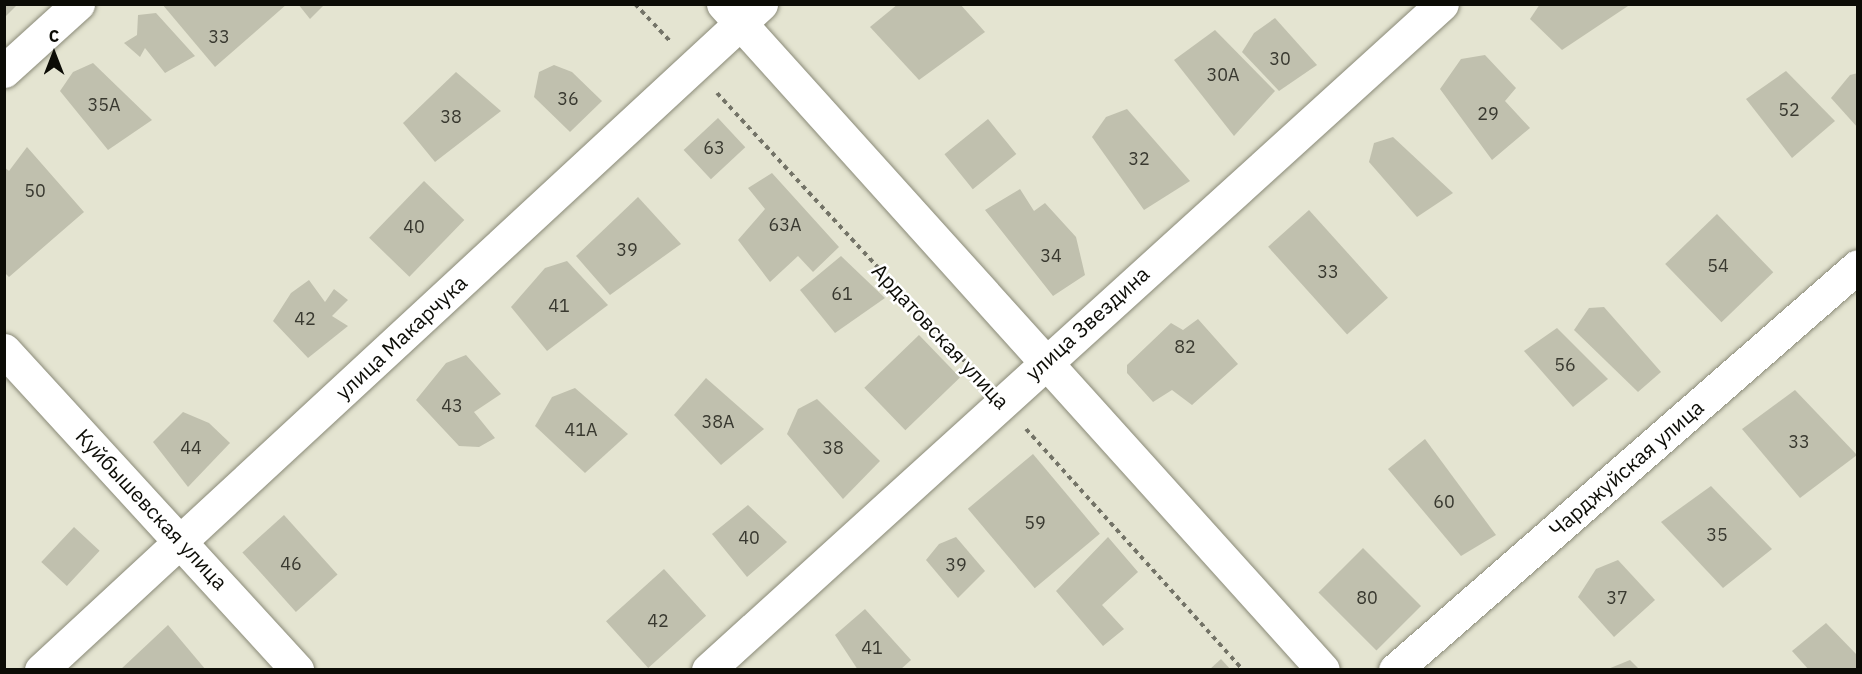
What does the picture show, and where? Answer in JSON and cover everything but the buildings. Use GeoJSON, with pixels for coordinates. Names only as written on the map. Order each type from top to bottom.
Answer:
{"type":"FeatureCollection","features":[{"type":"Feature","properties":{"kind":"main road"},"geometry":{"type":"LineString","coordinates":[[4,71],[78,4]]}},
{"type":"Feature","properties":{"kind":"main road","name":"улица Звездина"},"geometry":{"type":"LineString","coordinates":[[708,669],[1044,362],[1442,4]]}},
{"type":"Feature","properties":{"kind":"main road"},"geometry":{"type":"LineString","coordinates":[[741,11],[1044,362],[1323,669]]}},
{"type":"Feature","properties":{"kind":"main road","name":"улица Макарчука"},"geometry":{"type":"LineString","coordinates":[[41,669],[693,67],[741,11]]}},
{"type":"Feature","properties":{"kind":"main road","name":"Чарджуйская улица"},"geometry":{"type":"LineString","coordinates":[[1395,669],[1857,266]]}},
{"type":"Feature","properties":{"kind":"main road","name":"Куйбышевская улица"},"geometry":{"type":"LineString","coordinates":[[4,350],[181,540],[297,669]]}},
{"type":"Feature","properties":{"kind":"path","name":"Ардатовская улица"},"geometry":{"type":"LineString","coordinates":[[635,4],[1001,401],[1243,669]]}}]}
